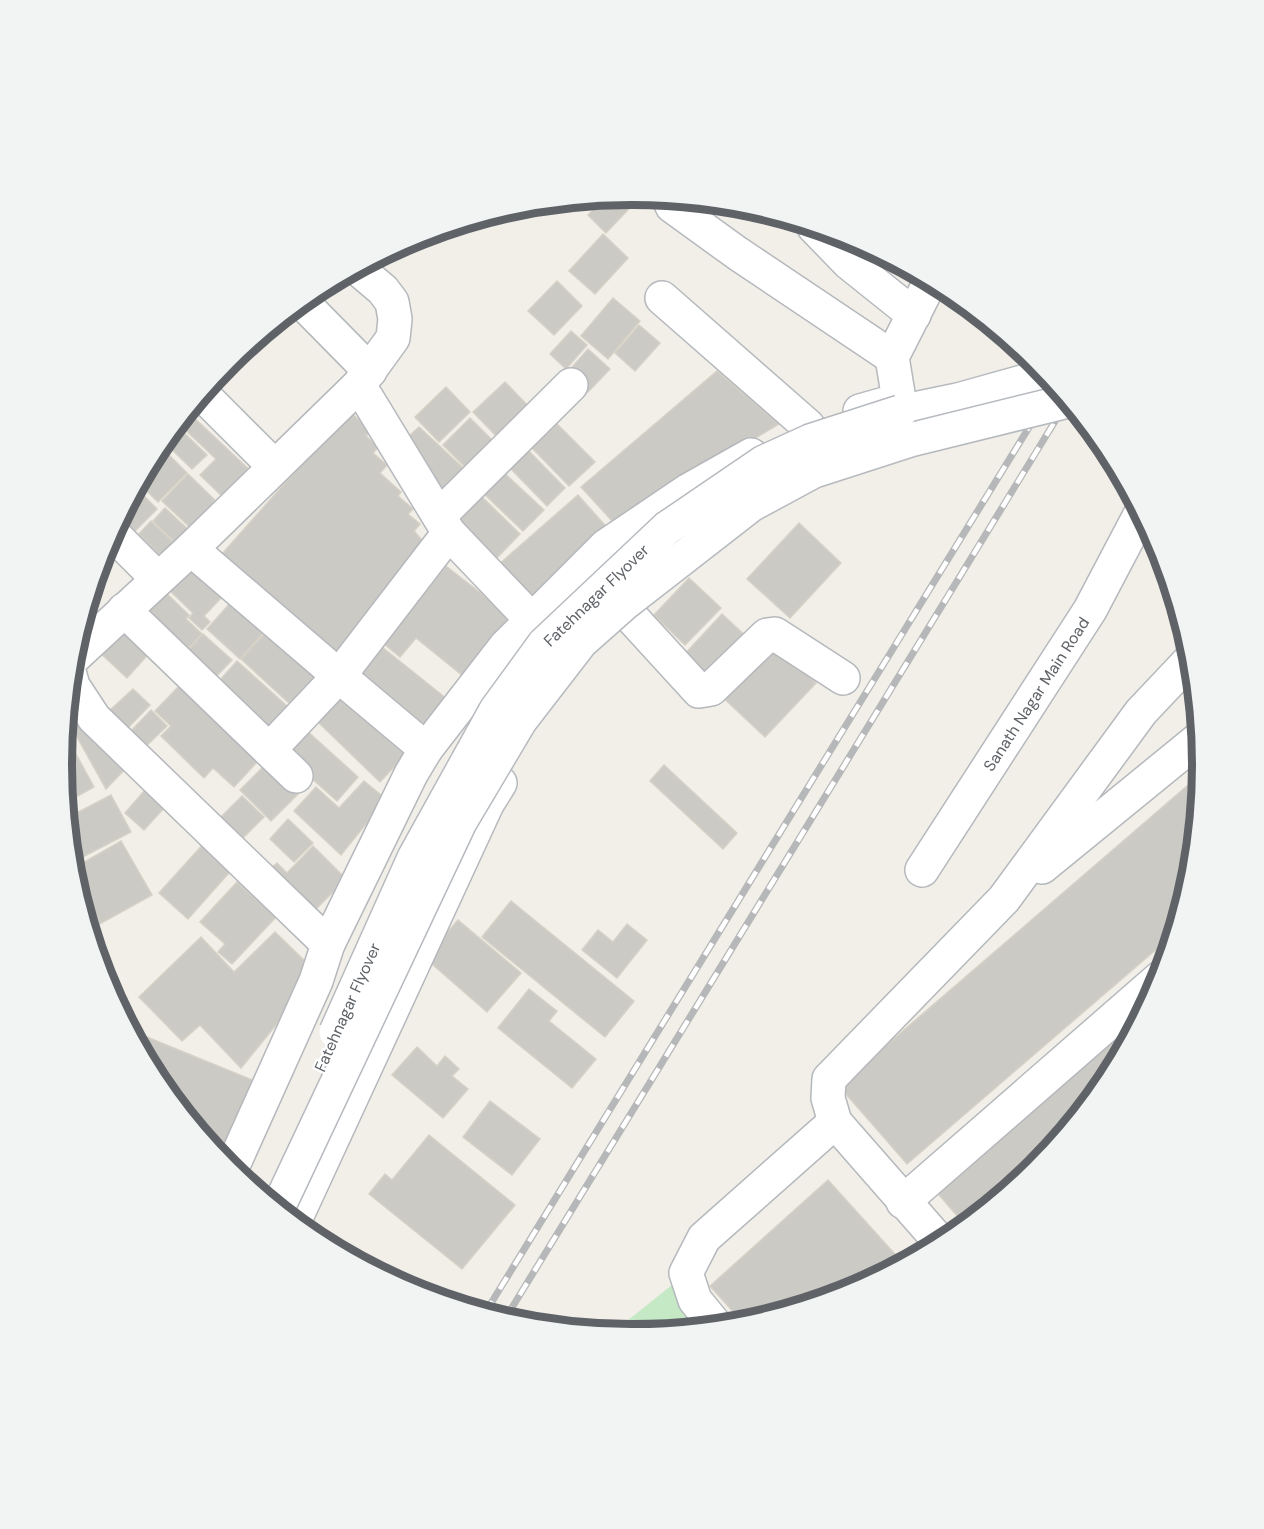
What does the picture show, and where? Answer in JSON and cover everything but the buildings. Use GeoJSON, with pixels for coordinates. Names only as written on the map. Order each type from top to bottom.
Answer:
{"type":"FeatureCollection","features":[{"type":"Feature","properties":{"kind":"street"},"geometry":{"type":"LineString","coordinates":[[672,206],[737,253],[892,357]]}},
{"type":"Feature","properties":{"kind":"street"},"geometry":{"type":"LineString","coordinates":[[826,240],[849,264],[914,315]]}},
{"type":"Feature","properties":{"kind":"street"},"geometry":{"type":"LineString","coordinates":[[85,647],[191,549],[365,378],[393,338],[395,319],[392,302],[363,274]]}},
{"type":"Feature","properties":{"kind":"street"},"geometry":{"type":"LineString","coordinates":[[236,1160],[316,981],[328,944],[411,774],[426,749],[496,658],[531,619],[606,546],[689,490],[808,426],[899,400],[892,357],[927,289]]}},
{"type":"Feature","properties":{"kind":"street"},"geometry":{"type":"LineString","coordinates":[[662,298],[808,426]]}},
{"type":"Feature","properties":{"kind":"street"},"geometry":{"type":"LineString","coordinates":[[307,309],[365,378],[444,525],[531,619]]}},
{"type":"Feature","properties":{"kind":"street","name":"Fatehnagar Flyover"},"geometry":{"type":"LineString","coordinates":[[263,1186],[414,858],[496,710],[544,644],[667,528],[764,462],[810,441],[854,426],[1036,378]]}},
{"type":"Feature","properties":{"kind":"street"},"geometry":{"type":"LineString","coordinates":[[270,749],[339,676],[444,525],[571,385]]}},
{"type":"Feature","properties":{"kind":"street"},"geometry":{"type":"LineString","coordinates":[[207,399],[274,466]]}},
{"type":"Feature","properties":{"kind":"street","name":"Fatehnagar Flyover"},"geometry":{"type":"LineString","coordinates":[[281,1201],[460,822],[520,721],[581,642],[625,603],[742,512],[814,471],[910,440],[1059,403]]}},
{"type":"Feature","properties":{"kind":"street","name":"Sanath Nagar Main Road"},"geometry":{"type":"LineString","coordinates":[[922,870],[1090,610],[1136,522]]}},
{"type":"Feature","properties":{"kind":"street"},"geometry":{"type":"LineString","coordinates":[[119,540],[158,579]]}},
{"type":"Feature","properties":{"kind":"street"},"geometry":{"type":"LineString","coordinates":[[191,549],[426,749]]}},
{"type":"Feature","properties":{"kind":"street"},"geometry":{"type":"LineString","coordinates":[[585,566],[699,691],[711,689],[767,635],[775,634],[843,678]]}},
{"type":"Feature","properties":{"kind":"street"},"geometry":{"type":"LineString","coordinates":[[124,610],[296,776]]}},
{"type":"Feature","properties":{"kind":"street"},"geometry":{"type":"LineString","coordinates":[[298,1214],[487,804],[546,708],[545,701],[496,658]]}},
{"type":"Feature","properties":{"kind":"street"},"geometry":{"type":"LineString","coordinates":[[1004,899],[1142,712],[1183,668]]}},
{"type":"Feature","properties":{"kind":"street"},"geometry":{"type":"LineString","coordinates":[[77,692],[94,718],[328,944]]}},
{"type":"Feature","properties":{"kind":"street"},"geometry":{"type":"LineString","coordinates":[[934,1235],[835,1122],[828,1098],[829,1079],[1004,899],[1191,745]]}},
{"type":"Feature","properties":{"kind":"street"},"geometry":{"type":"LineString","coordinates":[[903,1202],[1143,993]]}},
{"type":"Feature","properties":{"kind":"street"},"geometry":{"type":"LineString","coordinates":[[711,1319],[695,1300],[686,1273],[705,1238],[835,1122]]}},
{"type":"Feature","properties":{"kind":"green space"},"geometry":{"type":"Polygon","coordinates":[[[672,1285],[701,1320],[669,1323],[624,1324],[672,1285]]]}},
{"type":"Feature","properties":{"kind":"railway"},"geometry":{"type":"LineString","coordinates":[[490,1306],[1050,392]]}},
{"type":"Feature","properties":{"kind":"railway"},"geometry":{"type":"LineString","coordinates":[[510,1311],[1063,408]]}}]}
